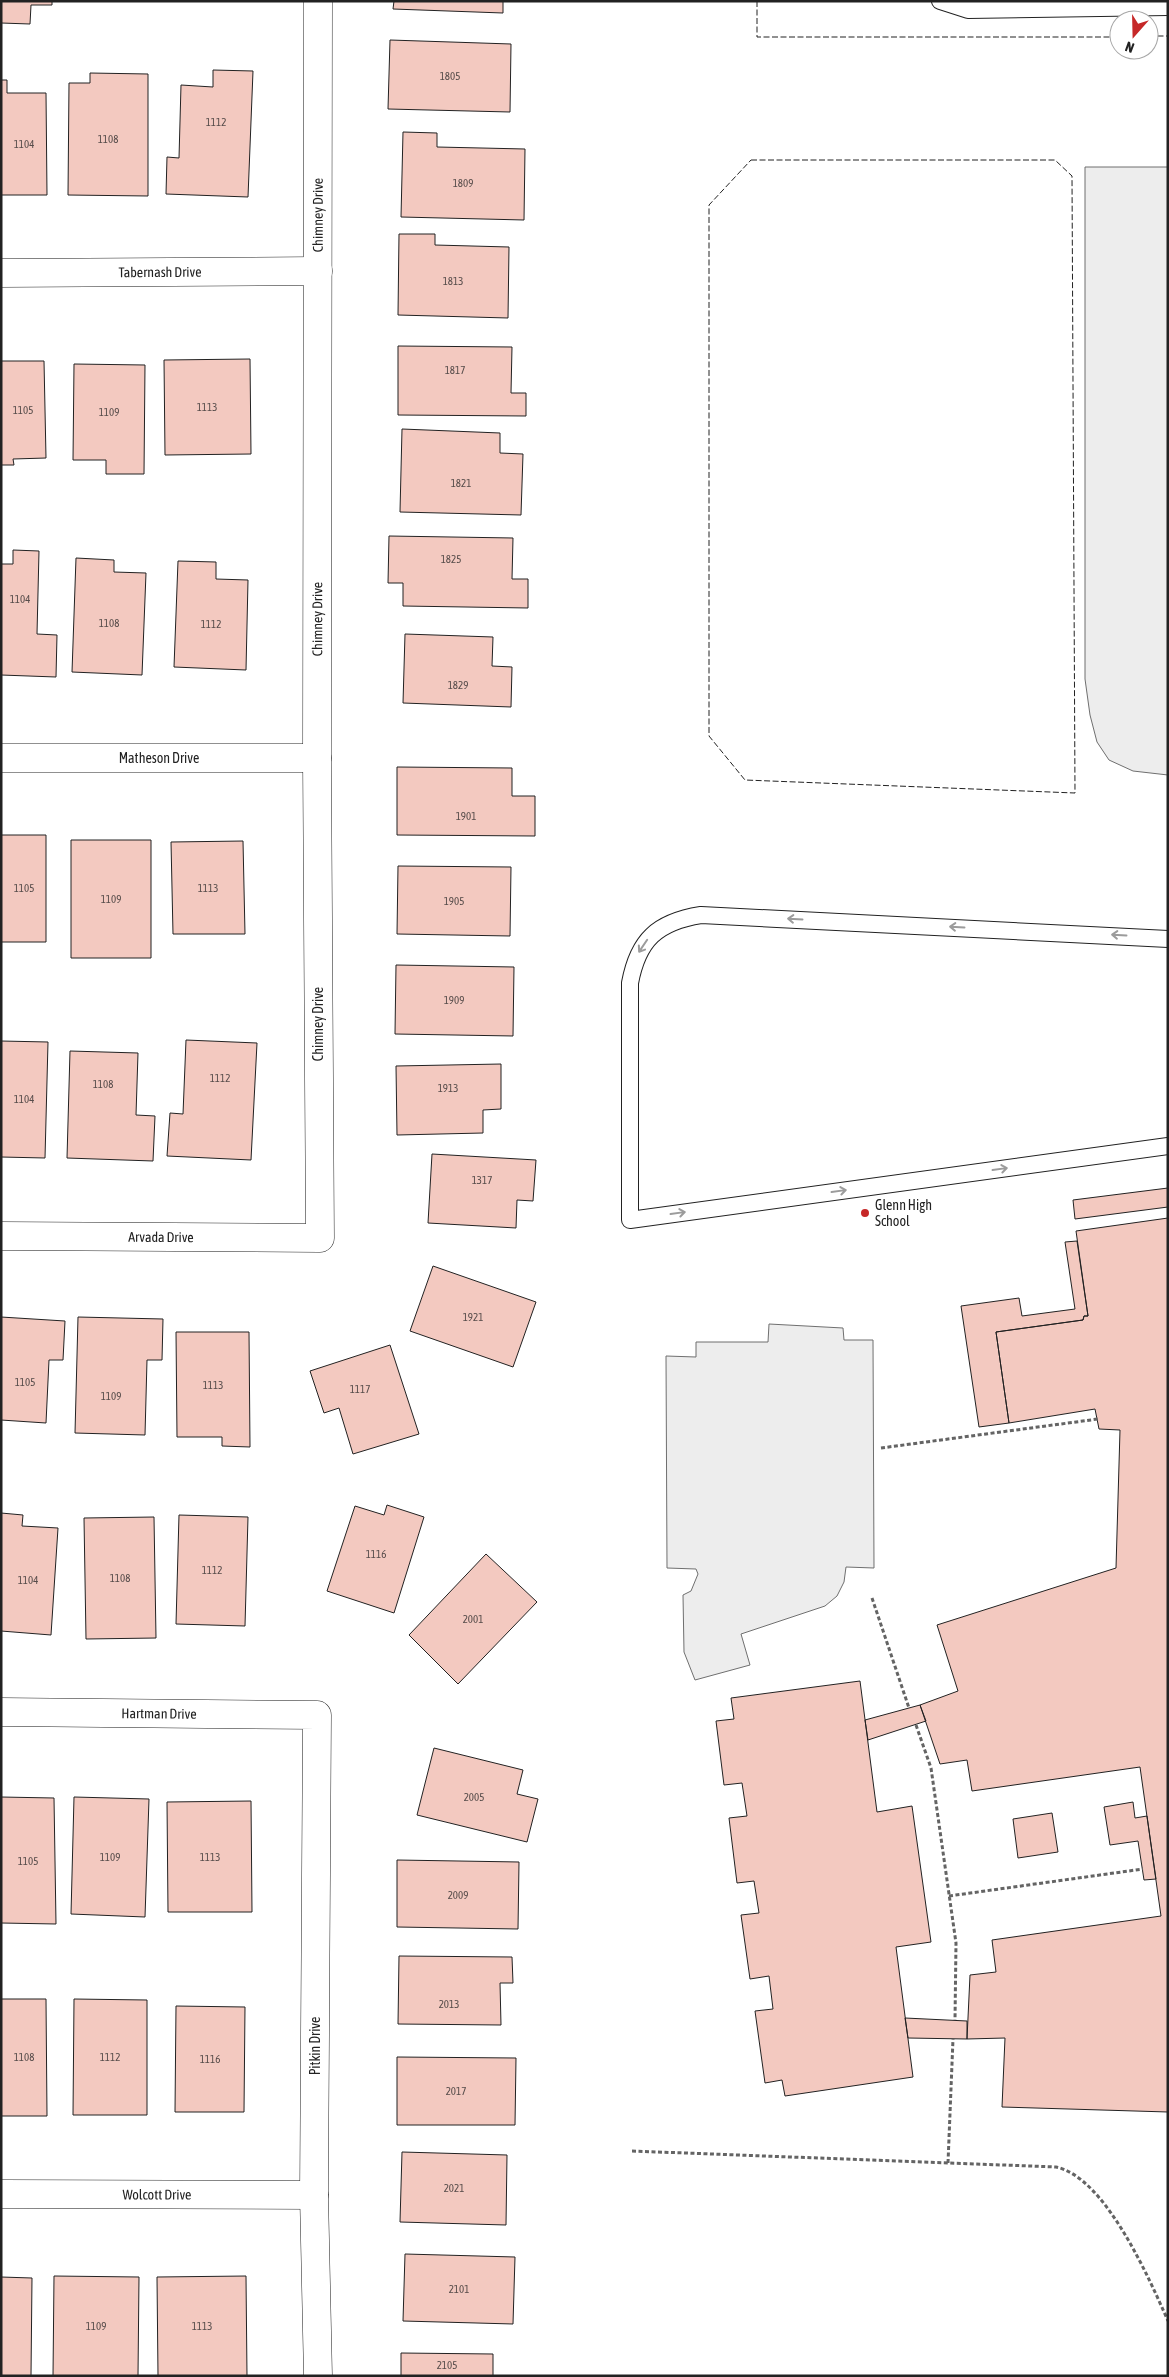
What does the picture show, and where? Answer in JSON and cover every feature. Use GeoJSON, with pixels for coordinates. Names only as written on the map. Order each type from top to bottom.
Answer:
{"type":"FeatureCollection","features":[{"type":"Feature","properties":{"kind":"street","name":"Chimney Drive"},"geometry":{"type":"LineString","coordinates":[[318,1],[317,758],[320,1238]]}},
{"type":"Feature","properties":{"kind":"street","name":"Tabernash Drive"},"geometry":{"type":"LineString","coordinates":[[1,273],[318,271]]}},
{"type":"Feature","properties":{"kind":"street","name":"Matheson Drive"},"geometry":{"type":"LineString","coordinates":[[1,758],[317,758]]}},
{"type":"Feature","properties":{"kind":"street","name":"Arvada Drive"},"geometry":{"type":"LineString","coordinates":[[1,1236],[320,1238]]}},
{"type":"Feature","properties":{"kind":"street","name":"Hartman Drive"},"geometry":{"type":"LineString","coordinates":[[1,1712],[317,1715]]}},
{"type":"Feature","properties":{"kind":"street","name":"Pitkin Drive"},"geometry":{"type":"LineString","coordinates":[[317,1715],[314,2195],[318,2376]]}},
{"type":"Feature","properties":{"kind":"street","name":"Wolcott Drive"},"geometry":{"type":"LineString","coordinates":[[1,2194],[314,2195]]}},
{"type":"Feature","properties":{"kind":"lane"},"geometry":{"type":"LineString","coordinates":[[940,1],[968,10],[1168,7]]}},
{"type":"Feature","properties":{"kind":"lane"},"geometry":{"type":"LineString","coordinates":[[1168,938],[701,915],[680,918],[660,928],[642,944],[633,965],[630,983],[630,1220],[1168,1146]]}},
{"type":"Feature","properties":{"kind":"path"},"geometry":{"type":"LineString","coordinates":[[881,1448],[1098,1419]]}},
{"type":"Feature","properties":{"kind":"path"},"geometry":{"type":"LineString","coordinates":[[872,1598],[909,1708]]}},
{"type":"Feature","properties":{"kind":"path"},"geometry":{"type":"LineString","coordinates":[[916,1725],[931,1768],[956,1943],[955,2020]]}},
{"type":"Feature","properties":{"kind":"path"},"geometry":{"type":"LineString","coordinates":[[949,1896],[1143,1869]]}},
{"type":"Feature","properties":{"kind":"path"},"geometry":{"type":"LineString","coordinates":[[948,2163],[954,2039]]}},
{"type":"Feature","properties":{"kind":"path"},"geometry":{"type":"LineString","coordinates":[[632,2151],[1056,2167],[1068,2170],[1076,2175],[1106,2207],[1127,2238],[1147,2273],[1168,2321]]}},
{"type":"Feature","properties":{"kind":"shaded area"},"geometry":{"type":"Polygon","coordinates":[[[1085,167],[1168,167],[1168,775],[1133,771],[1109,760],[1097,742],[1090,715],[1085,679],[1085,167]]]}},
{"type":"Feature","properties":{"kind":"shaded area"},"geometry":{"type":"Polygon","coordinates":[[[769,1324],[843,1328],[844,1340],[873,1340],[874,1568],[846,1567],[844,1582],[837,1596],[825,1606],[741,1634],[750,1665],[695,1680],[684,1652],[683,1595],[691,1591],[698,1574],[696,1569],[667,1568],[666,1356],[696,1357],[696,1342],[768,1342],[769,1324]]]}},
{"type":"Feature","properties":{"kind":"building"},"geometry":{"type":"Polygon","coordinates":[[[1,1],[52,1],[52,5],[31,5],[30,24],[1,23],[1,1]]]}},
{"type":"Feature","properties":{"kind":"building"},"geometry":{"type":"Polygon","coordinates":[[[394,1],[503,1],[503,13],[393,9],[394,1]]]}},
{"type":"Feature","properties":{"kind":"building"},"geometry":{"type":"Polygon","coordinates":[[[390,40],[511,44],[510,112],[388,109],[390,40]]]}},
{"type":"Feature","properties":{"kind":"building"},"geometry":{"type":"Polygon","coordinates":[[[213,70],[253,71],[248,197],[166,194],[167,157],[179,158],[181,85],[213,87],[213,70]]]}},
{"type":"Feature","properties":{"kind":"building"},"geometry":{"type":"Polygon","coordinates":[[[90,73],[148,74],[148,196],[68,195],[69,83],[90,83],[90,73]]]}},
{"type":"Feature","properties":{"kind":"building"},"geometry":{"type":"Polygon","coordinates":[[[1,80],[7,80],[7,93],[46,93],[47,195],[1,195],[1,80]]]}},
{"type":"Feature","properties":{"kind":"building"},"geometry":{"type":"Polygon","coordinates":[[[403,132],[437,133],[437,147],[525,149],[524,220],[401,217],[403,132]]]}},
{"type":"Feature","properties":{"kind":"building"},"geometry":{"type":"Polygon","coordinates":[[[399,234],[435,234],[435,245],[509,247],[508,318],[398,315],[399,234]]]}},
{"type":"Feature","properties":{"kind":"building"},"geometry":{"type":"Polygon","coordinates":[[[398,346],[512,347],[511,393],[526,393],[526,416],[398,415],[398,346]]]}},
{"type":"Feature","properties":{"kind":"building"},"geometry":{"type":"Polygon","coordinates":[[[250,359],[251,454],[165,455],[164,360],[250,359]]]}},
{"type":"Feature","properties":{"kind":"building"},"geometry":{"type":"Polygon","coordinates":[[[1,361],[44,361],[46,458],[13,459],[14,465],[1,465],[1,361]]]}},
{"type":"Feature","properties":{"kind":"building"},"geometry":{"type":"Polygon","coordinates":[[[74,364],[145,365],[144,474],[106,474],[106,460],[73,460],[74,364]]]}},
{"type":"Feature","properties":{"kind":"building"},"geometry":{"type":"Polygon","coordinates":[[[402,429],[500,433],[500,453],[523,454],[521,515],[400,512],[402,429]]]}},
{"type":"Feature","properties":{"kind":"building"},"geometry":{"type":"Polygon","coordinates":[[[389,536],[513,538],[512,579],[528,579],[528,608],[403,606],[403,583],[388,583],[389,536]]]}},
{"type":"Feature","properties":{"kind":"building"},"geometry":{"type":"Polygon","coordinates":[[[13,550],[39,551],[37,634],[57,635],[56,677],[1,675],[1,564],[13,564],[13,550]]]}},
{"type":"Feature","properties":{"kind":"building"},"geometry":{"type":"Polygon","coordinates":[[[76,558],[114,560],[114,572],[146,573],[142,675],[72,672],[76,558]]]}},
{"type":"Feature","properties":{"kind":"building"},"geometry":{"type":"Polygon","coordinates":[[[178,561],[216,562],[216,579],[248,580],[246,670],[174,667],[178,561]]]}},
{"type":"Feature","properties":{"kind":"building"},"geometry":{"type":"Polygon","coordinates":[[[405,634],[493,637],[492,666],[512,667],[511,707],[403,703],[405,634]]]}},
{"type":"Feature","properties":{"kind":"building"},"geometry":{"type":"Polygon","coordinates":[[[397,767],[512,768],[512,796],[535,796],[535,836],[397,835],[397,767]]]}},
{"type":"Feature","properties":{"kind":"building"},"geometry":{"type":"Polygon","coordinates":[[[1,835],[46,835],[46,942],[1,942],[1,835]]]}},
{"type":"Feature","properties":{"kind":"building"},"geometry":{"type":"Polygon","coordinates":[[[71,840],[151,840],[151,958],[71,958],[71,840]]]}},
{"type":"Feature","properties":{"kind":"building"},"geometry":{"type":"Polygon","coordinates":[[[243,841],[245,934],[173,934],[171,842],[243,841]]]}},
{"type":"Feature","properties":{"kind":"building"},"geometry":{"type":"Polygon","coordinates":[[[398,866],[511,867],[510,936],[397,934],[398,866]]]}},
{"type":"Feature","properties":{"kind":"building"},"geometry":{"type":"Polygon","coordinates":[[[396,965],[514,967],[513,1036],[395,1034],[396,965]]]}},
{"type":"Feature","properties":{"kind":"building"},"geometry":{"type":"Polygon","coordinates":[[[186,1040],[257,1043],[251,1160],[167,1156],[170,1113],[183,1114],[186,1040]]]}},
{"type":"Feature","properties":{"kind":"building"},"geometry":{"type":"Polygon","coordinates":[[[1,1041],[48,1042],[45,1158],[1,1157],[1,1041]]]}},
{"type":"Feature","properties":{"kind":"building"},"geometry":{"type":"Polygon","coordinates":[[[70,1051],[138,1053],[136,1115],[155,1116],[153,1161],[67,1158],[70,1051]]]}},
{"type":"Feature","properties":{"kind":"building"},"geometry":{"type":"Polygon","coordinates":[[[501,1064],[501,1109],[483,1110],[483,1133],[397,1135],[396,1066],[501,1064]]]}},
{"type":"Feature","properties":{"kind":"building"},"geometry":{"type":"Polygon","coordinates":[[[432,1154],[536,1160],[533,1201],[517,1200],[516,1228],[428,1223],[432,1154]]]}},
{"type":"Feature","properties":{"kind":"building"},"geometry":{"type":"Polygon","coordinates":[[[1168,1188],[1168,1207],[1075,1219],[1073,1200],[1168,1188]]]}},
{"type":"Feature","properties":{"kind":"building"},"geometry":{"type":"Polygon","coordinates":[[[1168,1218],[1168,2112],[1002,2107],[1005,2038],[967,2039],[970,1975],[996,1972],[992,1940],[1161,1916],[1140,1767],[972,1791],[967,1760],[940,1764],[920,1705],[958,1691],[937,1625],[1116,1568],[1120,1430],[1099,1429],[1095,1409],[1009,1423],[996,1332],[1083,1320],[1084,1316],[1088,1316],[1076,1231],[1168,1218]]]}},
{"type":"Feature","properties":{"kind":"building"},"geometry":{"type":"Polygon","coordinates":[[[1077,1241],[1088,1316],[1084,1316],[1083,1320],[996,1332],[1009,1423],[979,1427],[961,1306],[1019,1298],[1022,1316],[1075,1309],[1065,1242],[1077,1241]]]}},
{"type":"Feature","properties":{"kind":"building"},"geometry":{"type":"Polygon","coordinates":[[[433,1266],[536,1302],[513,1367],[410,1331],[433,1266]]]}},
{"type":"Feature","properties":{"kind":"building"},"geometry":{"type":"Polygon","coordinates":[[[1,1317],[65,1321],[63,1360],[49,1360],[46,1423],[1,1420],[1,1317]]]}},
{"type":"Feature","properties":{"kind":"building"},"geometry":{"type":"Polygon","coordinates":[[[78,1317],[163,1319],[162,1360],[147,1360],[145,1435],[75,1433],[78,1317]]]}},
{"type":"Feature","properties":{"kind":"building"},"geometry":{"type":"Polygon","coordinates":[[[176,1332],[249,1332],[250,1447],[222,1446],[222,1437],[177,1437],[176,1332]]]}},
{"type":"Feature","properties":{"kind":"building"},"geometry":{"type":"Polygon","coordinates":[[[390,1345],[419,1434],[353,1454],[339,1408],[324,1413],[310,1371],[390,1345]]]}},
{"type":"Feature","properties":{"kind":"building"},"geometry":{"type":"Polygon","coordinates":[[[387,1505],[424,1517],[394,1613],[327,1591],[355,1506],[384,1515],[387,1505]]]}},
{"type":"Feature","properties":{"kind":"building"},"geometry":{"type":"Polygon","coordinates":[[[1,1513],[23,1515],[22,1526],[58,1528],[51,1635],[1,1631],[1,1513]]]}},
{"type":"Feature","properties":{"kind":"building"},"geometry":{"type":"Polygon","coordinates":[[[179,1515],[248,1517],[245,1626],[176,1624],[179,1515]]]}},
{"type":"Feature","properties":{"kind":"building"},"geometry":{"type":"Polygon","coordinates":[[[154,1517],[156,1638],[86,1639],[84,1518],[154,1517]]]}},
{"type":"Feature","properties":{"kind":"building"},"geometry":{"type":"Polygon","coordinates":[[[486,1554],[537,1602],[458,1684],[409,1635],[486,1554]]]}},
{"type":"Feature","properties":{"kind":"building"},"geometry":{"type":"Polygon","coordinates":[[[860,1681],[877,1812],[912,1806],[931,1942],[896,1947],[913,2077],[785,2096],[782,2080],[765,2083],[755,2011],[773,2009],[769,1976],[750,1979],[741,1915],[759,1913],[754,1881],[737,1883],[729,1818],[747,1816],[742,1783],[724,1785],[716,1721],[734,1719],[731,1698],[860,1681]]]}},
{"type":"Feature","properties":{"kind":"building"},"geometry":{"type":"Polygon","coordinates":[[[920,1705],[926,1721],[868,1740],[865,1720],[920,1705]]]}},
{"type":"Feature","properties":{"kind":"building"},"geometry":{"type":"Polygon","coordinates":[[[434,1748],[523,1770],[517,1794],[538,1799],[527,1842],[417,1815],[434,1748]]]}},
{"type":"Feature","properties":{"kind":"building"},"geometry":{"type":"Polygon","coordinates":[[[1,1797],[54,1798],[56,1924],[1,1923],[1,1797]]]}},
{"type":"Feature","properties":{"kind":"building"},"geometry":{"type":"Polygon","coordinates":[[[74,1797],[149,1799],[145,1917],[71,1914],[74,1797]]]}},
{"type":"Feature","properties":{"kind":"building"},"geometry":{"type":"Polygon","coordinates":[[[251,1801],[252,1912],[168,1912],[167,1802],[251,1801]]]}},
{"type":"Feature","properties":{"kind":"building"},"geometry":{"type":"Polygon","coordinates":[[[1133,1802],[1135,1818],[1147,1816],[1156,1879],[1144,1880],[1138,1841],[1110,1845],[1104,1807],[1133,1802]]]}},
{"type":"Feature","properties":{"kind":"building"},"geometry":{"type":"Polygon","coordinates":[[[1052,1813],[1058,1852],[1018,1858],[1013,1819],[1052,1813]]]}},
{"type":"Feature","properties":{"kind":"building"},"geometry":{"type":"Polygon","coordinates":[[[397,1860],[519,1862],[518,1929],[397,1927],[397,1860]]]}},
{"type":"Feature","properties":{"kind":"building"},"geometry":{"type":"Polygon","coordinates":[[[399,1956],[512,1957],[513,1983],[500,1983],[501,2025],[398,2024],[399,1956]]]}},
{"type":"Feature","properties":{"kind":"building"},"geometry":{"type":"Polygon","coordinates":[[[1,1999],[46,1999],[47,2116],[1,2116],[1,1999]]]}},
{"type":"Feature","properties":{"kind":"building"},"geometry":{"type":"Polygon","coordinates":[[[74,1999],[147,2000],[147,2115],[73,2115],[74,1999]]]}},
{"type":"Feature","properties":{"kind":"building"},"geometry":{"type":"Polygon","coordinates":[[[176,2006],[245,2007],[244,2112],[175,2112],[176,2006]]]}},
{"type":"Feature","properties":{"kind":"building"},"geometry":{"type":"Polygon","coordinates":[[[905,2018],[967,2021],[967,2039],[908,2038],[905,2018]]]}},
{"type":"Feature","properties":{"kind":"building"},"geometry":{"type":"Polygon","coordinates":[[[397,2057],[516,2058],[515,2125],[397,2125],[397,2057]]]}},
{"type":"Feature","properties":{"kind":"building"},"geometry":{"type":"Polygon","coordinates":[[[402,2152],[507,2155],[506,2225],[400,2222],[402,2152]]]}},
{"type":"Feature","properties":{"kind":"building"},"geometry":{"type":"Polygon","coordinates":[[[405,2254],[515,2257],[513,2324],[403,2321],[405,2254]]]}},
{"type":"Feature","properties":{"kind":"building"},"geometry":{"type":"Polygon","coordinates":[[[54,2276],[139,2277],[138,2376],[53,2376],[54,2276]]]}},
{"type":"Feature","properties":{"kind":"building"},"geometry":{"type":"Polygon","coordinates":[[[246,2276],[247,2376],[158,2376],[157,2277],[246,2276]]]}},
{"type":"Feature","properties":{"kind":"building"},"geometry":{"type":"Polygon","coordinates":[[[1,2277],[32,2278],[31,2376],[1,2376],[1,2277]]]}},
{"type":"Feature","properties":{"kind":"building"},"geometry":{"type":"Polygon","coordinates":[[[401,2353],[493,2354],[493,2376],[401,2376],[401,2353]]]}},
{"type":"Feature","properties":{"kind":"fence"},"geometry":{"type":"LineString","coordinates":[[757,1],[757,37],[1109,37]]}},
{"type":"Feature","properties":{"kind":"fence"},"geometry":{"type":"LineString","coordinates":[[1159,36],[1168,36]]}},
{"type":"Feature","properties":{"kind":"fence"},"geometry":{"type":"LineString","coordinates":[[751,160],[1055,160],[1072,176],[1075,793],[745,780],[709,736],[709,205],[751,160]]}},
{"type":"Feature","properties":{"kind":"place","name":"Glenn High School"},"geometry":{"type":"Point","coordinates":[865,1213]}}]}
